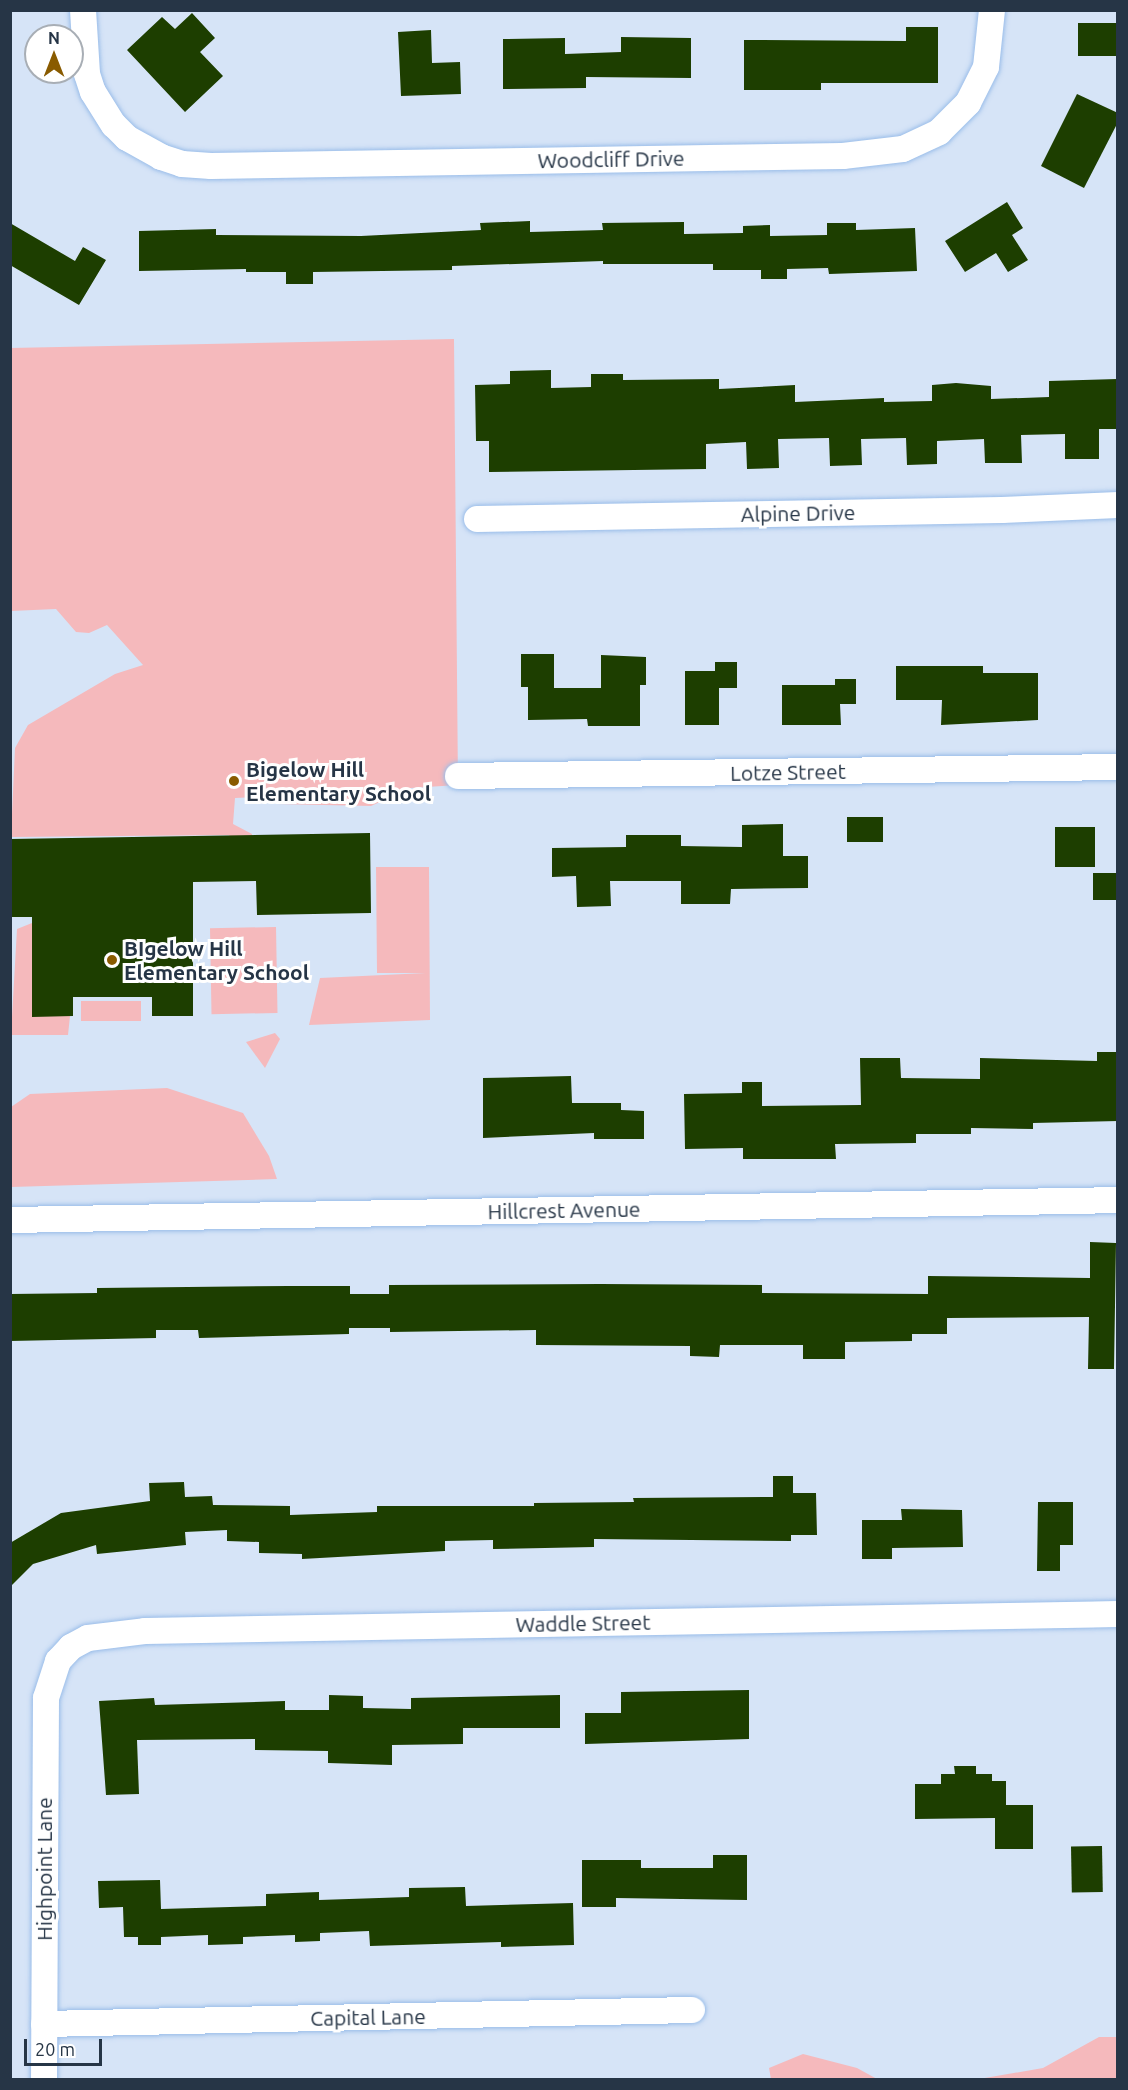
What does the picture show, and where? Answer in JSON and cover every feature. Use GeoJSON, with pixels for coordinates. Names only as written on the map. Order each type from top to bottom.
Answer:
{"type":"FeatureCollection","features":[{"type":"Feature","properties":{"kind":"street","name":"Woodcliff Drive"},"geometry":{"type":"LineString","coordinates":[[83,10],[84,55],[93,92],[114,124],[143,148],[182,164],[211,166],[883,153],[921,142],[939,132],[968,104],[986,67],[992,10]]}},
{"type":"Feature","properties":{"kind":"street","name":"Alpine Drive"},"geometry":{"type":"LineString","coordinates":[[477,519],[1118,505]]}},
{"type":"Feature","properties":{"kind":"street","name":"Lotze Street"},"geometry":{"type":"LineString","coordinates":[[458,776],[1118,767]]}},
{"type":"Feature","properties":{"kind":"street","name":"Hillcrest Avenue"},"geometry":{"type":"LineString","coordinates":[[10,1220],[1118,1200]]}},
{"type":"Feature","properties":{"kind":"street","name":"Waddle Street"},"geometry":{"type":"LineString","coordinates":[[58,1661],[71,1647],[88,1638],[145,1631],[1118,1614]]}},
{"type":"Feature","properties":{"kind":"street","name":"Highpoint Lane"},"geometry":{"type":"LineString","coordinates":[[44,2079],[44,1717],[50,1679],[58,1661]]}},
{"type":"Feature","properties":{"kind":"street","name":"Capital Lane"},"geometry":{"type":"LineString","coordinates":[[44,2024],[692,2010]]}},
{"type":"Feature","properties":{"kind":"shaded area"},"geometry":{"type":"Polygon","coordinates":[[[454,339],[458,785],[411,788],[371,806],[277,804],[276,796],[235,798],[233,824],[252,834],[253,869],[229,835],[11,837],[15,748],[28,725],[115,674],[143,665],[107,625],[89,633],[76,632],[56,609],[11,611],[10,348],[454,339]]]}},
{"type":"Feature","properties":{"kind":"shaded area"},"geometry":{"type":"Polygon","coordinates":[[[376,867],[429,867],[430,1020],[309,1025],[320,978],[426,973],[377,973],[376,867]]]}},
{"type":"Feature","properties":{"kind":"shaded area"},"geometry":{"type":"Polygon","coordinates":[[[32,923],[32,1016],[70,1016],[68,1035],[11,1035],[17,929],[32,923]]]}},
{"type":"Feature","properties":{"kind":"shaded area"},"geometry":{"type":"Polygon","coordinates":[[[276,927],[278,1013],[212,1014],[210,928],[276,927]]]}},
{"type":"Feature","properties":{"kind":"shaded area"},"geometry":{"type":"Polygon","coordinates":[[[81,1001],[141,1001],[141,1021],[81,1021],[81,1001]]]}},
{"type":"Feature","properties":{"kind":"shaded area"},"geometry":{"type":"Polygon","coordinates":[[[275,1033],[280,1039],[265,1068],[246,1042],[275,1033]]]}},
{"type":"Feature","properties":{"kind":"shaded area"},"geometry":{"type":"Polygon","coordinates":[[[167,1088],[243,1113],[269,1156],[277,1179],[11,1187],[11,1107],[30,1094],[167,1088]]]}},
{"type":"Feature","properties":{"kind":"shaded area"},"geometry":{"type":"Polygon","coordinates":[[[1099,2037],[1117,2037],[1117,2079],[979,2079],[1043,2068],[1099,2037]]]}},
{"type":"Feature","properties":{"kind":"shaded area"},"geometry":{"type":"Polygon","coordinates":[[[803,2054],[857,2068],[877,2079],[771,2079],[769,2068],[803,2054]]]}},
{"type":"Feature","properties":{"kind":"building"},"geometry":{"type":"Polygon","coordinates":[[[192,13],[215,38],[200,52],[223,76],[185,112],[127,50],[162,17],[175,29],[192,13]]]}},
{"type":"Feature","properties":{"kind":"building"},"geometry":{"type":"Polygon","coordinates":[[[1078,23],[1118,23],[1118,56],[1078,56],[1078,23]]]}},
{"type":"Feature","properties":{"kind":"building"},"geometry":{"type":"Polygon","coordinates":[[[906,27],[938,27],[938,83],[821,83],[821,90],[744,90],[744,40],[906,41],[906,27]]]}},
{"type":"Feature","properties":{"kind":"building"},"geometry":{"type":"Polygon","coordinates":[[[431,30],[432,63],[460,62],[461,94],[401,96],[398,32],[431,30]]]}},
{"type":"Feature","properties":{"kind":"building"},"geometry":{"type":"Polygon","coordinates":[[[621,37],[691,38],[691,78],[586,77],[586,88],[503,89],[503,39],[565,38],[565,54],[621,52],[621,37]]]}},
{"type":"Feature","properties":{"kind":"building"},"geometry":{"type":"Polygon","coordinates":[[[1077,94],[1118,113],[1118,122],[1084,188],[1041,166],[1077,94]]]}},
{"type":"Feature","properties":{"kind":"building"},"geometry":{"type":"Polygon","coordinates":[[[1007,202],[1023,228],[1012,235],[1028,260],[1008,272],[996,253],[965,272],[945,241],[1007,202]]]}},
{"type":"Feature","properties":{"kind":"building"},"geometry":{"type":"Polygon","coordinates":[[[530,221],[530,232],[603,230],[602,223],[684,222],[684,234],[743,233],[743,226],[770,225],[770,236],[827,235],[827,223],[856,223],[856,230],[915,228],[917,271],[829,274],[828,268],[787,269],[787,279],[761,279],[761,270],[713,270],[713,264],[603,264],[603,261],[452,266],[452,270],[313,272],[313,284],[286,284],[286,272],[246,272],[246,269],[139,271],[139,231],[216,229],[216,235],[361,236],[481,230],[480,223],[530,221]]]}},
{"type":"Feature","properties":{"kind":"building"},"geometry":{"type":"Polygon","coordinates":[[[10,223],[75,261],[83,247],[106,260],[79,305],[10,265],[10,223]]]}},
{"type":"Feature","properties":{"kind":"building"},"geometry":{"type":"Polygon","coordinates":[[[551,370],[551,388],[591,387],[591,374],[623,374],[623,380],[719,379],[719,389],[795,385],[795,402],[884,398],[884,402],[932,401],[932,385],[956,383],[991,386],[991,399],[1049,397],[1049,381],[1117,379],[1118,429],[1099,429],[1099,459],[1065,459],[1065,434],[1021,435],[1022,463],[985,463],[984,439],[937,441],[937,464],[907,465],[906,438],[861,439],[862,465],[830,466],[829,438],[778,439],[779,468],[747,469],[746,442],[706,444],[706,469],[489,472],[489,441],[476,441],[475,385],[510,384],[510,371],[551,370]]]}},
{"type":"Feature","properties":{"kind":"building"},"geometry":{"type":"Polygon","coordinates":[[[521,654],[554,654],[554,688],[601,688],[601,655],[646,657],[646,685],[640,685],[640,726],[588,726],[587,719],[528,720],[528,687],[521,687],[521,654]]]}},
{"type":"Feature","properties":{"kind":"building"},"geometry":{"type":"Polygon","coordinates":[[[715,662],[737,662],[737,688],[719,688],[719,725],[685,725],[685,671],[715,671],[715,662]]]}},
{"type":"Feature","properties":{"kind":"building"},"geometry":{"type":"Polygon","coordinates":[[[896,666],[983,666],[983,673],[1038,673],[1038,720],[941,725],[942,700],[896,700],[896,666]]]}},
{"type":"Feature","properties":{"kind":"building"},"geometry":{"type":"Polygon","coordinates":[[[835,679],[856,679],[856,704],[840,704],[841,725],[782,725],[782,685],[835,685],[835,679]]]}},
{"type":"Feature","properties":{"kind":"building"},"geometry":{"type":"Polygon","coordinates":[[[847,817],[883,817],[883,842],[847,842],[847,817]]]}},
{"type":"Feature","properties":{"kind":"building"},"geometry":{"type":"Polygon","coordinates":[[[783,824],[783,856],[808,856],[808,888],[731,889],[730,904],[681,904],[681,881],[610,881],[611,906],[577,907],[576,876],[552,877],[552,848],[626,847],[626,835],[681,835],[681,846],[742,847],[742,825],[783,824]]]}},
{"type":"Feature","properties":{"kind":"building"},"geometry":{"type":"Polygon","coordinates":[[[1055,827],[1095,827],[1095,867],[1055,867],[1055,827]]]}},
{"type":"Feature","properties":{"kind":"building","name":"BIgelow Hill Elementary School"},"geometry":{"type":"Polygon","coordinates":[[[370,833],[371,913],[257,915],[256,881],[193,882],[193,1016],[152,1016],[152,997],[73,997],[73,1016],[32,1017],[32,917],[10,917],[10,839],[370,833]]]}},
{"type":"Feature","properties":{"kind":"building"},"geometry":{"type":"Polygon","coordinates":[[[1093,873],[1118,873],[1118,900],[1093,900],[1093,873]]]}},
{"type":"Feature","properties":{"kind":"building"},"geometry":{"type":"Polygon","coordinates":[[[1097,1052],[1118,1052],[1118,1121],[1033,1123],[1033,1129],[971,1128],[971,1134],[916,1134],[916,1143],[835,1144],[836,1159],[743,1159],[743,1148],[685,1149],[684,1094],[742,1093],[742,1082],[762,1082],[762,1106],[861,1105],[860,1058],[900,1058],[901,1078],[980,1079],[980,1058],[1097,1061],[1097,1052]]]}},
{"type":"Feature","properties":{"kind":"building"},"geometry":{"type":"Polygon","coordinates":[[[571,1076],[572,1103],[621,1103],[621,1110],[644,1111],[644,1139],[594,1139],[594,1133],[483,1138],[483,1078],[571,1076]]]}},
{"type":"Feature","properties":{"kind":"building"},"geometry":{"type":"Polygon","coordinates":[[[1090,1242],[1116,1243],[1114,1369],[1088,1369],[1089,1317],[947,1318],[947,1334],[912,1334],[912,1341],[845,1342],[845,1359],[803,1359],[803,1345],[720,1345],[719,1357],[690,1356],[690,1346],[536,1345],[536,1330],[390,1332],[390,1328],[349,1328],[349,1334],[199,1338],[198,1330],[156,1330],[156,1338],[10,1341],[10,1294],[97,1293],[97,1288],[350,1286],[350,1294],[389,1294],[389,1285],[600,1284],[762,1285],[762,1293],[928,1294],[928,1276],[1090,1278],[1090,1242]]]}},
{"type":"Feature","properties":{"kind":"building"},"geometry":{"type":"Polygon","coordinates":[[[773,1476],[793,1476],[793,1493],[816,1493],[817,1535],[791,1535],[791,1541],[594,1539],[594,1547],[493,1549],[493,1540],[445,1541],[445,1551],[302,1559],[302,1554],[259,1553],[259,1542],[227,1541],[227,1530],[185,1532],[186,1545],[97,1554],[96,1545],[33,1564],[10,1587],[10,1543],[61,1513],[150,1501],[149,1483],[184,1482],[185,1497],[212,1496],[213,1505],[290,1506],[290,1515],[377,1512],[377,1506],[534,1506],[534,1503],[634,1502],[633,1498],[773,1497],[773,1476]]]}},
{"type":"Feature","properties":{"kind":"building"},"geometry":{"type":"Polygon","coordinates":[[[1038,1502],[1073,1502],[1073,1545],[1060,1545],[1060,1571],[1037,1571],[1038,1502]]]}},
{"type":"Feature","properties":{"kind":"building"},"geometry":{"type":"Polygon","coordinates":[[[901,1509],[962,1510],[963,1547],[892,1548],[892,1559],[862,1559],[862,1520],[902,1520],[901,1509]]]}},
{"type":"Feature","properties":{"kind":"building"},"geometry":{"type":"Polygon","coordinates":[[[749,1690],[749,1739],[585,1744],[585,1713],[621,1713],[621,1692],[749,1690]]]}},
{"type":"Feature","properties":{"kind":"building"},"geometry":{"type":"Polygon","coordinates":[[[329,1695],[363,1696],[363,1708],[411,1709],[411,1698],[560,1695],[560,1728],[463,1728],[463,1744],[392,1745],[392,1765],[328,1763],[328,1751],[255,1750],[255,1739],[137,1740],[139,1794],[106,1795],[99,1701],[154,1698],[155,1705],[285,1701],[285,1710],[329,1710],[329,1695]]]}},
{"type":"Feature","properties":{"kind":"building"},"geometry":{"type":"Polygon","coordinates":[[[954,1766],[976,1766],[976,1774],[992,1774],[992,1781],[1006,1781],[1006,1805],[1033,1805],[1033,1849],[995,1849],[995,1818],[915,1819],[915,1784],[941,1784],[941,1774],[955,1774],[954,1766]]]}},
{"type":"Feature","properties":{"kind":"building"},"geometry":{"type":"Polygon","coordinates":[[[1102,1846],[1103,1892],[1072,1893],[1071,1847],[1102,1846]]]}},
{"type":"Feature","properties":{"kind":"building"},"geometry":{"type":"Polygon","coordinates":[[[713,1855],[747,1855],[747,1900],[616,1898],[616,1907],[582,1907],[582,1860],[641,1860],[641,1868],[713,1868],[713,1855]]]}},
{"type":"Feature","properties":{"kind":"building"},"geometry":{"type":"Polygon","coordinates":[[[160,1880],[161,1909],[266,1906],[266,1894],[319,1892],[319,1900],[409,1897],[409,1888],[465,1887],[466,1906],[573,1903],[574,1945],[501,1947],[501,1942],[370,1946],[369,1931],[320,1933],[320,1941],[295,1942],[295,1935],[243,1937],[243,1944],[208,1945],[208,1935],[161,1937],[161,1945],[138,1945],[138,1937],[124,1937],[123,1907],[99,1908],[98,1881],[160,1880]]]}},
{"type":"Feature","properties":{"kind":"place","name":"Bigelow Hill Elementary School"},"geometry":{"type":"Point","coordinates":[234,781]}},
{"type":"Feature","properties":{"kind":"place","name":"BIgelow Hill Elementary School"},"geometry":{"type":"Point","coordinates":[112,960]}}]}
